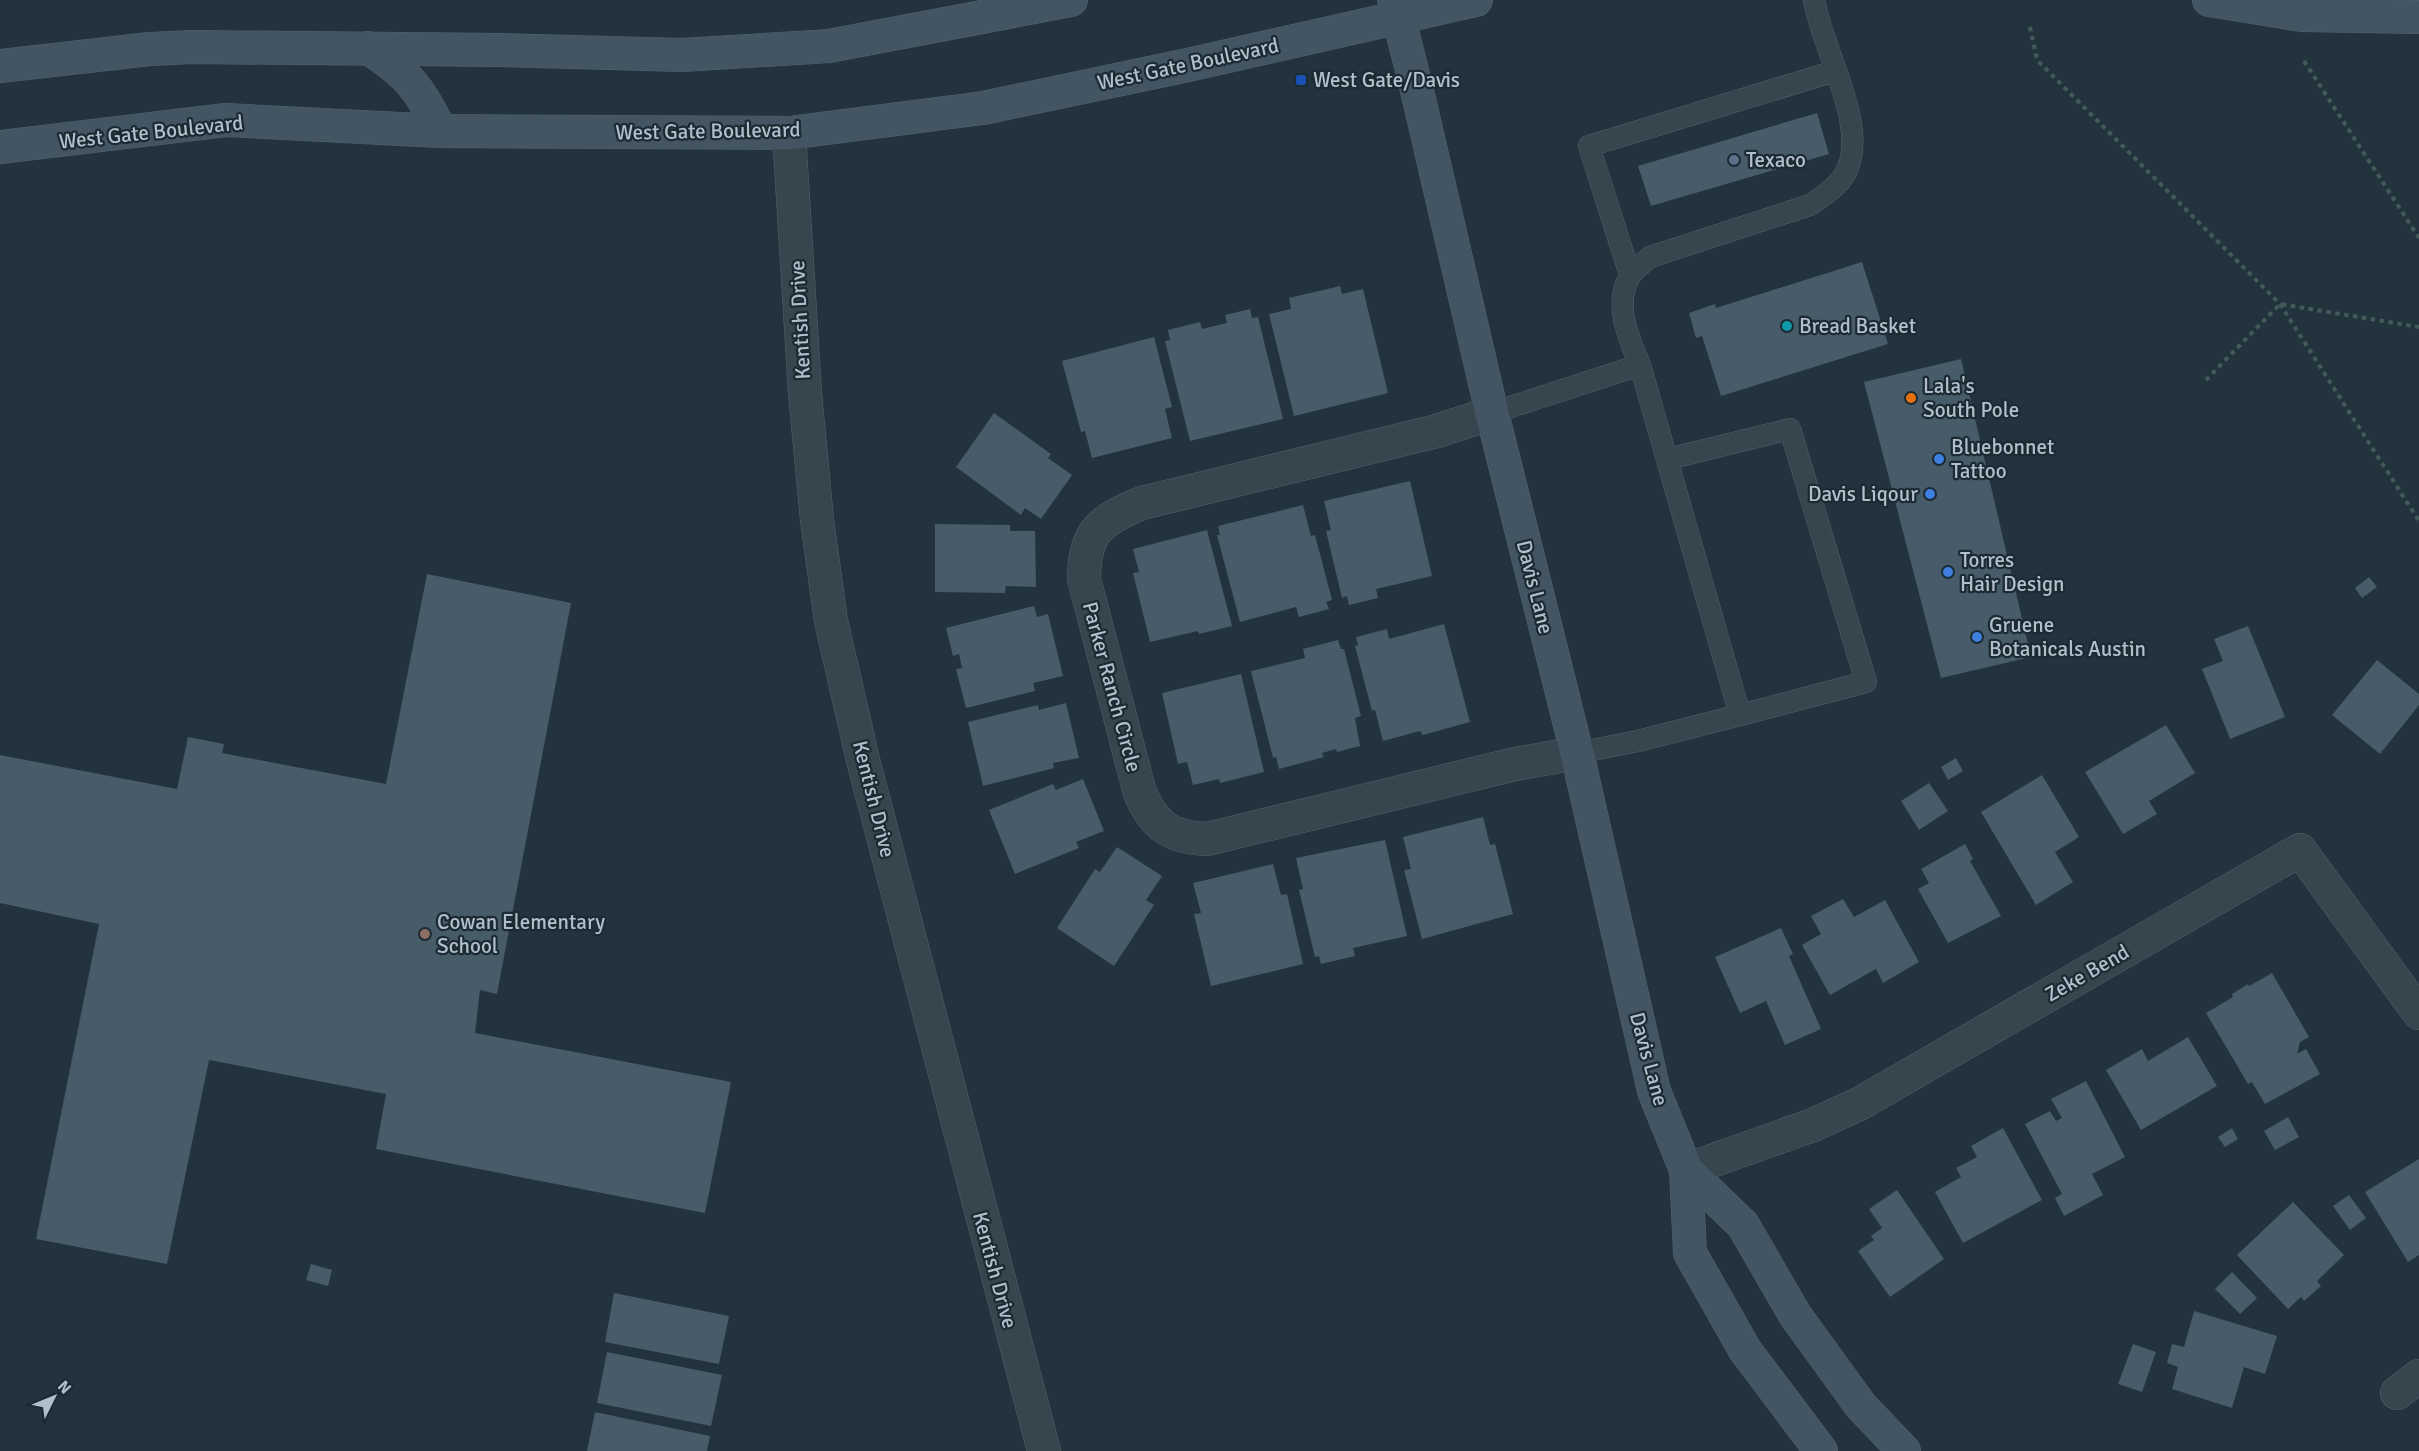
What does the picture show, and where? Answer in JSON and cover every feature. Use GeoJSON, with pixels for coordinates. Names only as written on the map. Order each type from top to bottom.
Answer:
{"type":"FeatureCollection","features":[{"type":"Feature","properties":{"kind":"main road"},"geometry":{"type":"LineString","coordinates":[[0,66],[150,49],[192,47],[368,48],[682,55],[829,46],[1071,0]]}},
{"type":"Feature","properties":{"kind":"main road","name":"West Gate Boulevard"},"geometry":{"type":"LineString","coordinates":[[0,147],[226,120],[440,130],[789,133],[983,108],[1188,65],[1396,8],[1476,0]]}},
{"type":"Feature","properties":{"kind":"main road"},"geometry":{"type":"LineString","coordinates":[[2209,0],[2302,15],[2419,17]]}},
{"type":"Feature","properties":{"kind":"main road","name":"Davis Lane"},"geometry":{"type":"LineString","coordinates":[[1396,8],[1492,413],[1577,753],[1654,1091],[1686,1170],[1690,1253],[1745,1350],[1821,1451]]}},
{"type":"Feature","properties":{"kind":"main road"},"geometry":{"type":"LineString","coordinates":[[368,48],[393,64],[418,88],[440,130]]}},
{"type":"Feature","properties":{"kind":"main road","name":"Davis Lane"},"geometry":{"type":"LineString","coordinates":[[1686,1170],[1743,1225],[1795,1315],[1861,1406],[1904,1451]]}},
{"type":"Feature","properties":{"kind":"street","name":"Kentish Drive"},"geometry":{"type":"LineString","coordinates":[[789,133],[805,393],[817,520],[831,621],[875,805],[1044,1451]]}},
{"type":"Feature","properties":{"kind":"street","name":"Parker Ranch Circle"},"geometry":{"type":"LineString","coordinates":[[1492,413],[1437,431],[1142,503],[1120,512],[1101,524],[1088,541],[1084,558],[1084,579],[1140,794],[1148,812],[1160,825],[1177,835],[1207,839],[1515,764],[1577,753]]}},
{"type":"Feature","properties":{"kind":"street","name":"Zeke Bend"},"geometry":{"type":"LineString","coordinates":[[1686,1170],[1813,1125],[1859,1104],[2300,850],[2419,1013]]}},
{"type":"Feature","properties":{"kind":"lane"},"geometry":{"type":"LineString","coordinates":[[1740,715],[1668,459],[1640,365],[1627,334],[1622,294],[1630,274],[1650,257],[1810,205],[1829,193],[1846,173],[1853,152],[1853,128],[1814,0]]}},
{"type":"Feature","properties":{"kind":"lane"},"geometry":{"type":"LineString","coordinates":[[1630,274],[1589,146],[1835,71]]}},
{"type":"Feature","properties":{"kind":"lane"},"geometry":{"type":"LineString","coordinates":[[1492,413],[1640,365]]}},
{"type":"Feature","properties":{"kind":"lane"},"geometry":{"type":"LineString","coordinates":[[1577,753],[1638,741],[1866,682],[1790,429],[1668,459]]}},
{"type":"Feature","properties":{"kind":"path"},"geometry":{"type":"LineString","coordinates":[[2030,27],[2037,60],[2280,304],[2419,521]]}},
{"type":"Feature","properties":{"kind":"path"},"geometry":{"type":"LineString","coordinates":[[2304,62],[2419,238]]}},
{"type":"Feature","properties":{"kind":"path"},"geometry":{"type":"LineString","coordinates":[[2280,304],[2419,327]]}},
{"type":"Feature","properties":{"kind":"path"},"geometry":{"type":"LineString","coordinates":[[2206,380],[2280,304]]}},
{"type":"Feature","properties":{"kind":"building","name":"Texaco"},"geometry":{"type":"Polygon","coordinates":[[[1817,113],[1829,154],[1651,206],[1638,166],[1817,113]]]}},
{"type":"Feature","properties":{"kind":"building","name":"Bread Basket"},"geometry":{"type":"Polygon","coordinates":[[[1862,262],[1888,344],[1721,396],[1702,336],[1696,338],[1689,313],[1715,304],[1716,308],[1862,262]]]}},
{"type":"Feature","properties":{"kind":"building"},"geometry":{"type":"Polygon","coordinates":[[[1340,286],[1342,294],[1363,289],[1388,393],[1294,416],[1269,314],[1291,309],[1289,298],[1340,286]]]}},
{"type":"Feature","properties":{"kind":"building"},"geometry":{"type":"Polygon","coordinates":[[[1250,309],[1252,318],[1258,317],[1283,419],[1190,441],[1165,341],[1170,340],[1168,330],[1200,322],[1202,329],[1227,323],[1225,315],[1250,309]]]}},
{"type":"Feature","properties":{"kind":"building"},"geometry":{"type":"Polygon","coordinates":[[[1154,337],[1172,407],[1165,409],[1172,438],[1092,458],[1085,431],[1081,432],[1062,361],[1154,337]]]}},
{"type":"Feature","properties":{"kind":"building"},"geometry":{"type":"Polygon","coordinates":[[[1961,359],[2031,657],[1941,678],[1864,382],[1961,359]]]}},
{"type":"Feature","properties":{"kind":"building"},"geometry":{"type":"Polygon","coordinates":[[[994,413],[1051,454],[1048,458],[1072,475],[1041,519],[1025,508],[1021,515],[956,467],[994,413]]]}},
{"type":"Feature","properties":{"kind":"building"},"geometry":{"type":"Polygon","coordinates":[[[1410,481],[1432,576],[1376,589],[1378,598],[1349,605],[1347,596],[1342,598],[1326,531],[1331,530],[1324,501],[1410,481]]]}},
{"type":"Feature","properties":{"kind":"building"},"geometry":{"type":"Polygon","coordinates":[[[1303,505],[1311,536],[1315,535],[1332,600],[1326,602],[1329,609],[1299,617],[1296,607],[1240,622],[1217,535],[1220,535],[1218,526],[1303,505]]]}},
{"type":"Feature","properties":{"kind":"building"},"geometry":{"type":"Polygon","coordinates":[[[935,524],[1010,525],[1010,531],[1035,531],[1036,587],[1006,586],[1005,593],[935,592],[935,524]]]}},
{"type":"Feature","properties":{"kind":"building"},"geometry":{"type":"Polygon","coordinates":[[[1207,530],[1232,626],[1150,642],[1133,573],[1139,572],[1133,549],[1207,530]]]}},
{"type":"Feature","properties":{"kind":"building","name":"Cowan Elementary School"},"geometry":{"type":"Polygon","coordinates":[[[427,574],[571,603],[497,994],[480,990],[475,1033],[731,1082],[705,1213],[376,1149],[386,1094],[209,1060],[167,1264],[36,1239],[99,924],[0,903],[0,755],[177,789],[188,737],[224,744],[222,753],[386,784],[427,574]]]}},
{"type":"Feature","properties":{"kind":"building"},"geometry":{"type":"Polygon","coordinates":[[[2369,577],[2377,587],[2362,598],[2355,588],[2369,577]]]}},
{"type":"Feature","properties":{"kind":"building"},"geometry":{"type":"Polygon","coordinates":[[[1034,606],[1037,617],[1048,614],[1063,676],[1033,683],[1035,691],[966,708],[956,669],[962,668],[959,654],[953,656],[946,628],[1034,606]]]}},
{"type":"Feature","properties":{"kind":"building"},"geometry":{"type":"Polygon","coordinates":[[[1444,624],[1470,722],[1423,735],[1420,731],[1383,741],[1375,710],[1372,711],[1355,646],[1358,645],[1356,637],[1387,629],[1389,639],[1444,624]]]}},
{"type":"Feature","properties":{"kind":"building"},"geometry":{"type":"Polygon","coordinates":[[[2248,626],[2285,717],[2230,739],[2202,669],[2223,661],[2214,639],[2248,626]]]}},
{"type":"Feature","properties":{"kind":"building"},"geometry":{"type":"Polygon","coordinates":[[[1338,640],[1341,649],[1344,649],[1361,716],[1355,718],[1360,746],[1337,752],[1336,749],[1322,753],[1324,757],[1279,769],[1276,757],[1273,758],[1251,671],[1305,658],[1303,649],[1338,640]]]}},
{"type":"Feature","properties":{"kind":"building"},"geometry":{"type":"Polygon","coordinates":[[[2377,660],[2419,694],[2419,705],[2380,754],[2332,715],[2377,660]]]}},
{"type":"Feature","properties":{"kind":"building"},"geometry":{"type":"Polygon","coordinates":[[[1241,674],[1264,772],[1220,783],[1219,779],[1193,785],[1187,762],[1178,764],[1162,693],[1241,674]]]}},
{"type":"Feature","properties":{"kind":"building"},"geometry":{"type":"Polygon","coordinates":[[[1066,703],[1079,758],[1053,763],[1054,768],[983,786],[968,722],[1038,705],[1039,710],[1066,703]]]}},
{"type":"Feature","properties":{"kind":"building"},"geometry":{"type":"Polygon","coordinates":[[[2166,725],[2195,773],[2149,801],[2157,814],[2123,834],[2085,772],[2166,725]]]}},
{"type":"Feature","properties":{"kind":"building"},"geometry":{"type":"Polygon","coordinates":[[[1956,758],[1963,771],[1948,780],[1941,767],[1956,758]]]}},
{"type":"Feature","properties":{"kind":"building"},"geometry":{"type":"Polygon","coordinates":[[[2042,775],[2079,837],[2055,852],[2073,882],[2036,905],[1981,812],[2042,775]]]}},
{"type":"Feature","properties":{"kind":"building"},"geometry":{"type":"Polygon","coordinates":[[[1083,779],[1104,831],[1076,842],[1079,848],[1015,874],[989,810],[1053,784],[1056,790],[1083,779]]]}},
{"type":"Feature","properties":{"kind":"building"},"geometry":{"type":"Polygon","coordinates":[[[1929,783],[1948,811],[1919,830],[1901,801],[1929,783]]]}},
{"type":"Feature","properties":{"kind":"building"},"geometry":{"type":"Polygon","coordinates":[[[1483,817],[1490,845],[1495,844],[1513,914],[1422,939],[1404,870],[1411,869],[1403,837],[1483,817]]]}},
{"type":"Feature","properties":{"kind":"building"},"geometry":{"type":"Polygon","coordinates":[[[1385,840],[1407,936],[1353,948],[1355,956],[1321,964],[1319,956],[1315,957],[1299,890],[1303,889],[1296,858],[1385,840]]]}},
{"type":"Feature","properties":{"kind":"building"},"geometry":{"type":"Polygon","coordinates":[[[1965,844],[1973,859],[1970,861],[2001,916],[1948,943],[1918,889],[1929,883],[1921,869],[1965,844]]]}},
{"type":"Feature","properties":{"kind":"building"},"geometry":{"type":"Polygon","coordinates":[[[1117,847],[1162,876],[1146,900],[1154,905],[1114,966],[1057,928],[1095,869],[1100,872],[1117,847]]]}},
{"type":"Feature","properties":{"kind":"building"},"geometry":{"type":"Polygon","coordinates":[[[1273,864],[1281,895],[1287,894],[1303,964],[1211,986],[1194,914],[1201,913],[1193,883],[1273,864]]]}},
{"type":"Feature","properties":{"kind":"building"},"geometry":{"type":"Polygon","coordinates":[[[1843,899],[1854,917],[1885,900],[1919,962],[1883,983],[1876,969],[1830,995],[1802,945],[1821,934],[1811,916],[1843,899]]]}},
{"type":"Feature","properties":{"kind":"building"},"geometry":{"type":"Polygon","coordinates":[[[1781,928],[1793,954],[1789,956],[1821,1029],[1785,1045],[1766,1001],[1740,1013],[1715,957],[1781,928]]]}},
{"type":"Feature","properties":{"kind":"building"},"geometry":{"type":"Polygon","coordinates":[[[2272,973],[2309,1037],[2300,1042],[2297,1054],[2306,1049],[2320,1074],[2265,1104],[2252,1082],[2248,1084],[2206,1013],[2233,997],[2232,994],[2248,984],[2249,986],[2272,973]]]}},
{"type":"Feature","properties":{"kind":"building"},"geometry":{"type":"Polygon","coordinates":[[[2188,1037],[2217,1086],[2141,1130],[2106,1070],[2142,1049],[2148,1061],[2188,1037]]]}},
{"type":"Feature","properties":{"kind":"building"},"geometry":{"type":"Polygon","coordinates":[[[2086,1081],[2125,1157],[2092,1174],[2103,1195],[2064,1216],[2055,1198],[2062,1194],[2025,1124],[2050,1111],[2056,1121],[2062,1118],[2051,1099],[2086,1081]]]}},
{"type":"Feature","properties":{"kind":"building"},"geometry":{"type":"Polygon","coordinates":[[[2288,1117],[2299,1137],[2275,1150],[2264,1131],[2288,1117]]]}},
{"type":"Feature","properties":{"kind":"building"},"geometry":{"type":"Polygon","coordinates":[[[2003,1128],[2042,1200],[1963,1243],[1935,1192],[1961,1177],[1956,1168],[1977,1157],[1971,1146],[2003,1128]]]}},
{"type":"Feature","properties":{"kind":"building"},"geometry":{"type":"Polygon","coordinates":[[[2232,1128],[2238,1139],[2225,1147],[2218,1137],[2232,1128]]]}},
{"type":"Feature","properties":{"kind":"building"},"geometry":{"type":"Polygon","coordinates":[[[2419,1159],[2419,1255],[2408,1262],[2365,1192],[2419,1159]]]}},
{"type":"Feature","properties":{"kind":"building"},"geometry":{"type":"Polygon","coordinates":[[[1897,1190],[1944,1259],[1890,1297],[1858,1251],[1874,1240],[1871,1236],[1882,1228],[1869,1209],[1897,1190]]]}},
{"type":"Feature","properties":{"kind":"building"},"geometry":{"type":"Polygon","coordinates":[[[2349,1195],[2366,1218],[2350,1230],[2333,1206],[2349,1195]]]}},
{"type":"Feature","properties":{"kind":"building"},"geometry":{"type":"Polygon","coordinates":[[[2293,1202],[2344,1255],[2317,1281],[2321,1286],[2304,1301],[2301,1297],[2288,1309],[2237,1255],[2293,1202]]]}},
{"type":"Feature","properties":{"kind":"building"},"geometry":{"type":"Polygon","coordinates":[[[311,1264],[332,1270],[328,1286],[306,1280],[311,1264]]]}},
{"type":"Feature","properties":{"kind":"building"},"geometry":{"type":"Polygon","coordinates":[[[2232,1272],[2257,1298],[2240,1314],[2215,1289],[2232,1272]]]}},
{"type":"Feature","properties":{"kind":"building"},"geometry":{"type":"Polygon","coordinates":[[[614,1293],[729,1316],[719,1364],[605,1342],[614,1293]]]}},
{"type":"Feature","properties":{"kind":"building"},"geometry":{"type":"Polygon","coordinates":[[[2194,1311],[2277,1336],[2265,1374],[2244,1367],[2232,1408],[2172,1389],[2178,1367],[2167,1363],[2172,1344],[2184,1347],[2194,1311]]]}},
{"type":"Feature","properties":{"kind":"building"},"geometry":{"type":"Polygon","coordinates":[[[2133,1344],[2156,1352],[2142,1392],[2118,1384],[2133,1344]]]}},
{"type":"Feature","properties":{"kind":"building"},"geometry":{"type":"Polygon","coordinates":[[[607,1352],[722,1375],[711,1426],[597,1403],[607,1352]]]}},
{"type":"Feature","properties":{"kind":"building"},"geometry":{"type":"Polygon","coordinates":[[[595,1412],[710,1436],[707,1451],[587,1451],[595,1412]]]}},
{"type":"Feature","properties":{"kind":"place","name":"West Gate/Davis"},"geometry":{"type":"Point","coordinates":[1301,80]}},
{"type":"Feature","properties":{"kind":"place","name":"Texaco"},"geometry":{"type":"Point","coordinates":[1734,160]}},
{"type":"Feature","properties":{"kind":"place","name":"Bread Basket"},"geometry":{"type":"Point","coordinates":[1787,326]}},
{"type":"Feature","properties":{"kind":"place","name":"Lala's South Pole"},"geometry":{"type":"Point","coordinates":[1911,398]}},
{"type":"Feature","properties":{"kind":"place","name":"Bluebonnet Tattoo"},"geometry":{"type":"Point","coordinates":[1939,459]}},
{"type":"Feature","properties":{"kind":"place","name":"Davis Liqour"},"geometry":{"type":"Point","coordinates":[1930,494]}},
{"type":"Feature","properties":{"kind":"place","name":"Torres Hair Design"},"geometry":{"type":"Point","coordinates":[1948,572]}},
{"type":"Feature","properties":{"kind":"place","name":"Gruene Botanicals Austin"},"geometry":{"type":"Point","coordinates":[1977,637]}},
{"type":"Feature","properties":{"kind":"place","name":"Cowan Elementary School"},"geometry":{"type":"Point","coordinates":[425,934]}}]}
